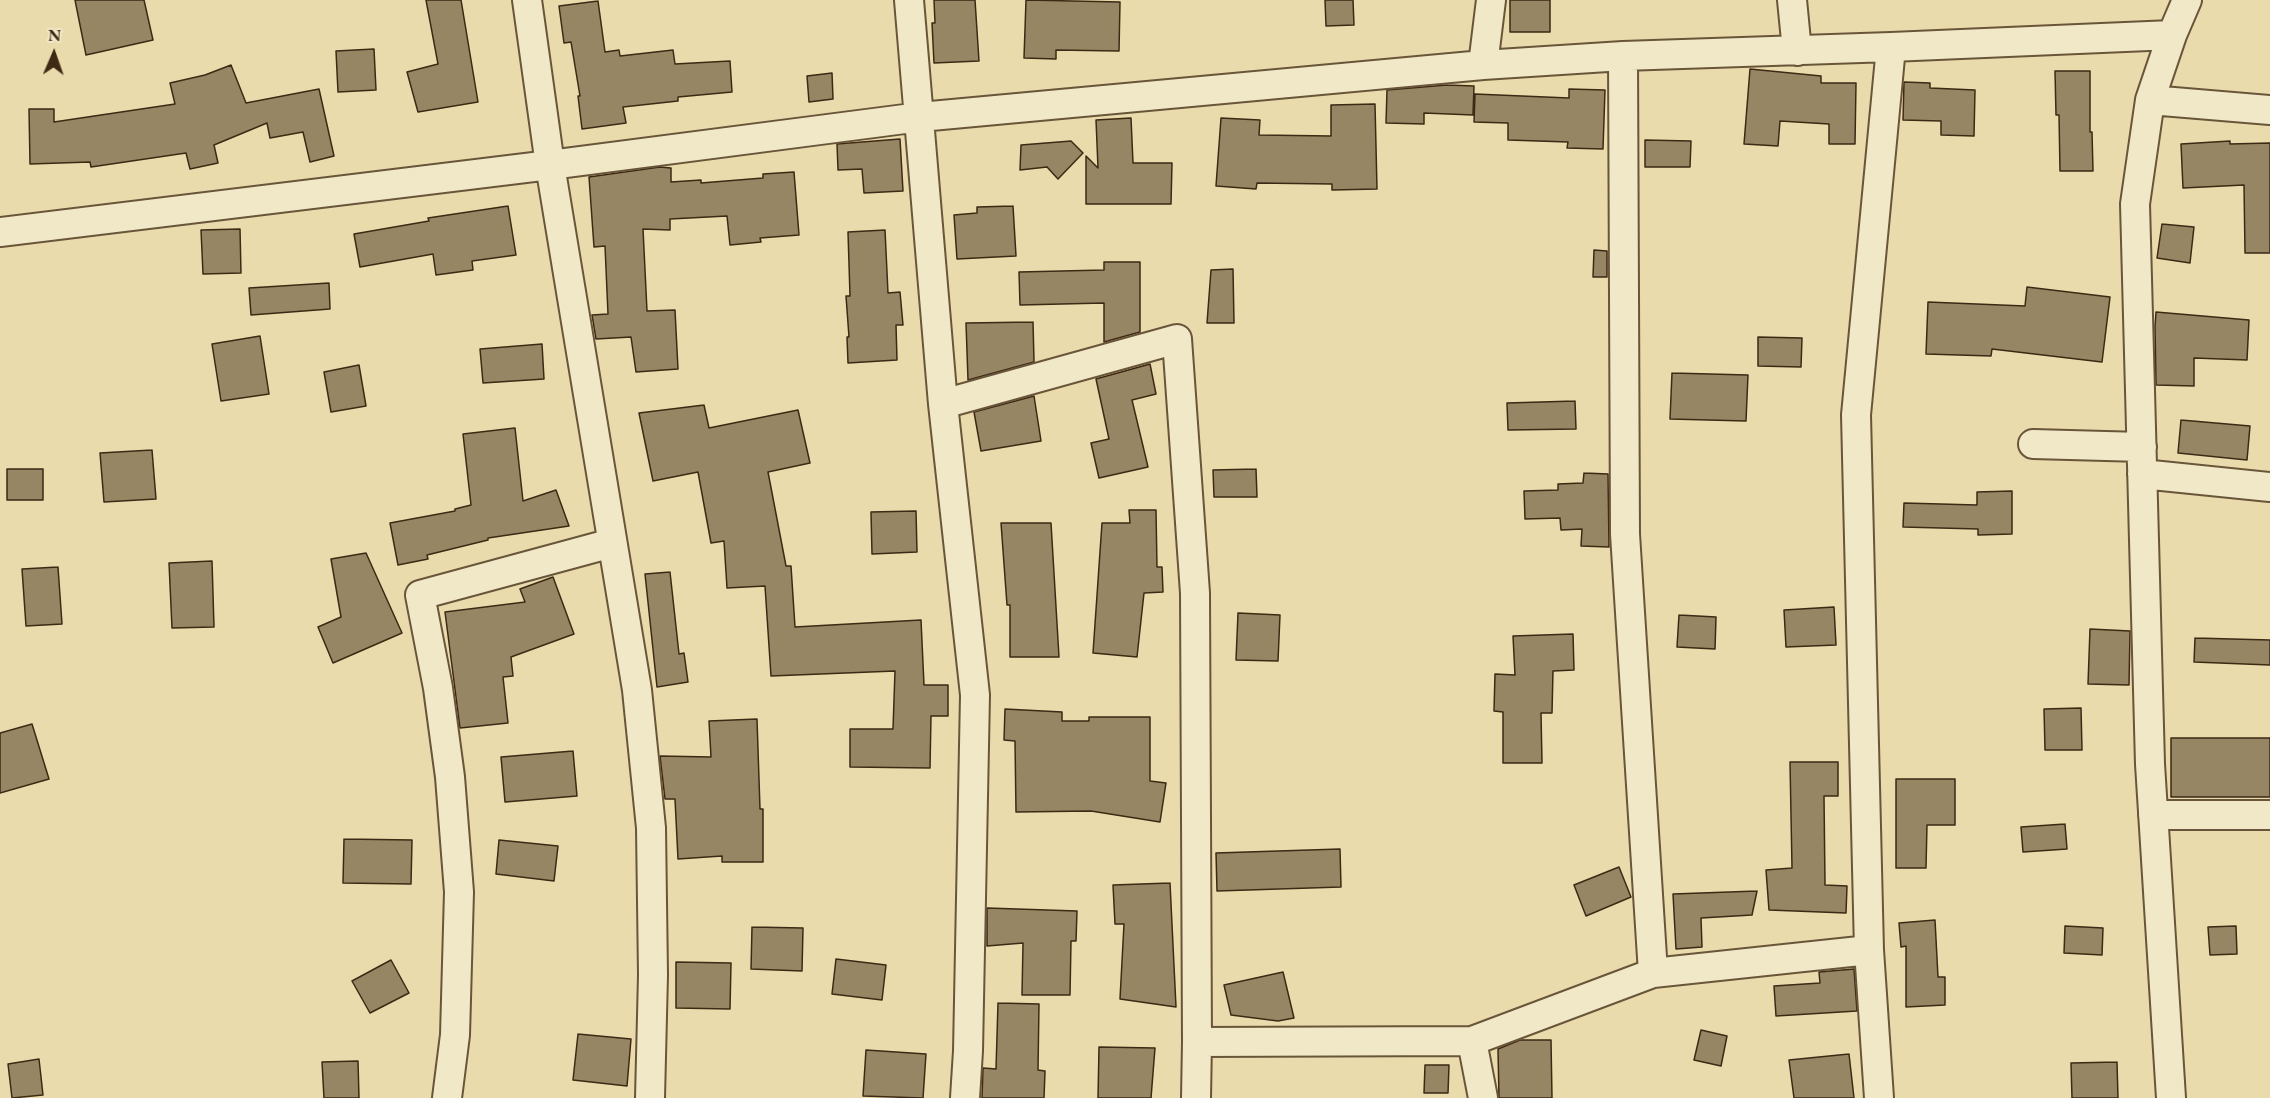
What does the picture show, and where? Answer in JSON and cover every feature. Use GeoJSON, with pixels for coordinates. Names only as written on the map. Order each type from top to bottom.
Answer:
{"type":"FeatureCollection","features":[{"type":"Feature","properties":{"kind":"street"},"geometry":{"type":"LineString","coordinates":[[527,0],[550,165],[638,690],[651,828],[653,975],[650,1098]]}},
{"type":"Feature","properties":{"kind":"street"},"geometry":{"type":"LineString","coordinates":[[909,0],[943,404],[975,695],[968,1051],[964,1098]]}},
{"type":"Feature","properties":{"kind":"street"},"geometry":{"type":"LineString","coordinates":[[1483,65],[1491,0]]}},
{"type":"Feature","properties":{"kind":"street"},"geometry":{"type":"LineString","coordinates":[[1792,0],[1797,51]]}},
{"type":"Feature","properties":{"kind":"street"},"geometry":{"type":"LineString","coordinates":[[2171,1098],[2150,764],[2135,204],[2150,100],[2172,34],[2187,0]]}},
{"type":"Feature","properties":{"kind":"street"},"geometry":{"type":"LineString","coordinates":[[0,232],[920,117],[1483,65],[1623,56],[1797,51],[2172,34]]}},
{"type":"Feature","properties":{"kind":"street"},"geometry":{"type":"LineString","coordinates":[[1879,1098],[1869,950],[1856,415],[1891,47]]}},
{"type":"Feature","properties":{"kind":"street"},"geometry":{"type":"LineString","coordinates":[[1623,56],[1625,534],[1653,973]]}},
{"type":"Feature","properties":{"kind":"street"},"geometry":{"type":"LineString","coordinates":[[2150,100],[2270,110]]}},
{"type":"Feature","properties":{"kind":"street"},"geometry":{"type":"LineString","coordinates":[[943,404],[1177,339],[1195,592],[1196,1098]]}},
{"type":"Feature","properties":{"kind":"street"},"geometry":{"type":"LineString","coordinates":[[2033,444],[2142,461],[2270,487]]}},
{"type":"Feature","properties":{"kind":"street"},"geometry":{"type":"LineString","coordinates":[[447,1098],[455,1035],[459,892],[450,777],[438,688],[420,595],[612,543]]}},
{"type":"Feature","properties":{"kind":"street"},"geometry":{"type":"LineString","coordinates":[[2153,815],[2270,815]]}},
{"type":"Feature","properties":{"kind":"street"},"geometry":{"type":"LineString","coordinates":[[1197,1042],[1472,1041],[1653,973],[1869,950]]}},
{"type":"Feature","properties":{"kind":"street"},"geometry":{"type":"LineString","coordinates":[[1472,1041],[1483,1098]]}},
{"type":"Feature","properties":{"kind":"building"},"geometry":{"type":"Polygon","coordinates":[[[75,0],[144,0],[153,40],[86,55],[75,0]]]}},
{"type":"Feature","properties":{"kind":"building"},"geometry":{"type":"Polygon","coordinates":[[[426,0],[461,0],[478,102],[418,112],[407,72],[438,64],[426,0]]]}},
{"type":"Feature","properties":{"kind":"building"},"geometry":{"type":"Polygon","coordinates":[[[934,0],[975,0],[979,61],[934,63],[932,23],[935,23],[934,0]]]}},
{"type":"Feature","properties":{"kind":"building"},"geometry":{"type":"Polygon","coordinates":[[[1026,0],[1120,2],[1119,51],[1056,50],[1056,59],[1024,58],[1026,0]]]}},
{"type":"Feature","properties":{"kind":"building"},"geometry":{"type":"Polygon","coordinates":[[[1325,0],[1353,0],[1354,25],[1326,26],[1325,0]]]}},
{"type":"Feature","properties":{"kind":"building"},"geometry":{"type":"Polygon","coordinates":[[[1510,0],[1550,0],[1550,32],[1510,32],[1510,0]]]}},
{"type":"Feature","properties":{"kind":"building"},"geometry":{"type":"Polygon","coordinates":[[[598,1],[605,52],[619,50],[620,56],[673,50],[675,64],[730,61],[732,92],[678,97],[678,101],[623,107],[626,123],[582,129],[578,96],[580,96],[571,42],[564,43],[559,6],[598,1]]]}},
{"type":"Feature","properties":{"kind":"building"},"geometry":{"type":"Polygon","coordinates":[[[374,49],[376,90],[338,92],[336,51],[374,49]]]}},
{"type":"Feature","properties":{"kind":"building"},"geometry":{"type":"Polygon","coordinates":[[[231,65],[246,103],[319,89],[334,156],[310,162],[303,132],[270,138],[267,123],[214,145],[218,163],[190,169],[186,153],[91,167],[90,162],[30,164],[29,109],[54,109],[54,122],[175,104],[170,83],[205,75],[231,65]]]}},
{"type":"Feature","properties":{"kind":"building"},"geometry":{"type":"Polygon","coordinates":[[[1750,69],[1821,76],[1821,83],[1856,83],[1855,144],[1829,144],[1829,124],[1780,121],[1778,146],[1744,144],[1750,69]]]}},
{"type":"Feature","properties":{"kind":"building"},"geometry":{"type":"Polygon","coordinates":[[[2055,71],[2090,71],[2090,132],[2092,132],[2093,171],[2060,171],[2055,71]]]}},
{"type":"Feature","properties":{"kind":"building"},"geometry":{"type":"Polygon","coordinates":[[[832,73],[833,99],[809,102],[807,76],[832,73]]]}},
{"type":"Feature","properties":{"kind":"building"},"geometry":{"type":"Polygon","coordinates":[[[1904,82],[1930,83],[1930,88],[1975,90],[1974,136],[1941,135],[1941,121],[1903,120],[1904,82]]]}},
{"type":"Feature","properties":{"kind":"building"},"geometry":{"type":"Polygon","coordinates":[[[1447,85],[1474,86],[1473,115],[1424,113],[1424,124],[1386,123],[1387,90],[1447,85]]]}},
{"type":"Feature","properties":{"kind":"building"},"geometry":{"type":"Polygon","coordinates":[[[1569,89],[1605,90],[1603,149],[1567,148],[1568,142],[1508,140],[1508,123],[1474,122],[1475,94],[1569,98],[1569,89]]]}},
{"type":"Feature","properties":{"kind":"building"},"geometry":{"type":"Polygon","coordinates":[[[1375,104],[1377,189],[1332,190],[1332,184],[1257,183],[1256,189],[1216,186],[1221,118],[1260,120],[1259,135],[1331,136],[1331,105],[1375,104]]]}},
{"type":"Feature","properties":{"kind":"building"},"geometry":{"type":"Polygon","coordinates":[[[1131,118],[1133,163],[1172,163],[1171,204],[1086,204],[1086,156],[1098,168],[1096,120],[1131,118]]]}},
{"type":"Feature","properties":{"kind":"building"},"geometry":{"type":"Polygon","coordinates":[[[900,139],[903,191],[864,193],[862,169],[838,170],[837,144],[900,139]]]}},
{"type":"Feature","properties":{"kind":"building"},"geometry":{"type":"Polygon","coordinates":[[[1645,140],[1691,141],[1690,167],[1645,167],[1645,140]]]}},
{"type":"Feature","properties":{"kind":"building"},"geometry":{"type":"Polygon","coordinates":[[[1071,141],[1083,153],[1058,179],[1047,167],[1020,170],[1021,145],[1071,141]]]}},
{"type":"Feature","properties":{"kind":"building"},"geometry":{"type":"Polygon","coordinates":[[[2230,141],[2230,144],[2270,143],[2270,253],[2245,253],[2244,185],[2183,188],[2181,144],[2230,141]]]}},
{"type":"Feature","properties":{"kind":"building"},"geometry":{"type":"Polygon","coordinates":[[[660,167],[671,168],[671,182],[701,180],[701,183],[763,178],[763,174],[794,172],[799,235],[760,238],[761,242],[730,245],[727,216],[670,219],[670,230],[643,229],[647,311],[675,310],[678,369],[636,372],[631,337],[596,339],[592,315],[608,314],[605,246],[594,247],[589,177],[660,167]]]}},
{"type":"Feature","properties":{"kind":"building"},"geometry":{"type":"Polygon","coordinates":[[[508,206],[516,255],[472,261],[473,270],[436,275],[433,254],[360,267],[354,234],[429,221],[428,218],[508,206]]]}},
{"type":"Feature","properties":{"kind":"building"},"geometry":{"type":"Polygon","coordinates":[[[1013,206],[1016,256],[957,259],[954,215],[977,213],[977,207],[1013,206]]]}},
{"type":"Feature","properties":{"kind":"building"},"geometry":{"type":"Polygon","coordinates":[[[2162,224],[2194,227],[2190,263],[2157,258],[2162,224]]]}},
{"type":"Feature","properties":{"kind":"building"},"geometry":{"type":"Polygon","coordinates":[[[240,229],[241,273],[203,274],[201,230],[240,229]]]}},
{"type":"Feature","properties":{"kind":"building"},"geometry":{"type":"Polygon","coordinates":[[[885,230],[888,293],[900,292],[903,325],[896,325],[897,360],[848,363],[846,296],[850,296],[848,232],[885,230]]]}},
{"type":"Feature","properties":{"kind":"building"},"geometry":{"type":"Polygon","coordinates":[[[1594,250],[1607,251],[1607,277],[1593,277],[1594,250]]]}},
{"type":"Feature","properties":{"kind":"building"},"geometry":{"type":"Polygon","coordinates":[[[1104,262],[1140,262],[1140,332],[1104,342],[1104,303],[1020,305],[1019,272],[1104,270],[1104,262]]]}},
{"type":"Feature","properties":{"kind":"building"},"geometry":{"type":"Polygon","coordinates":[[[1233,269],[1234,323],[1207,323],[1211,270],[1233,269]]]}},
{"type":"Feature","properties":{"kind":"building"},"geometry":{"type":"Polygon","coordinates":[[[329,283],[330,309],[251,315],[249,288],[329,283]]]}},
{"type":"Feature","properties":{"kind":"building"},"geometry":{"type":"Polygon","coordinates":[[[2027,287],[2110,297],[2102,362],[1992,349],[1991,356],[1926,354],[1928,302],[2025,306],[2027,287]]]}},
{"type":"Feature","properties":{"kind":"building"},"geometry":{"type":"Polygon","coordinates":[[[2156,312],[2249,320],[2247,360],[2194,358],[2194,386],[2156,385],[2156,312]]]}},
{"type":"Feature","properties":{"kind":"building"},"geometry":{"type":"Polygon","coordinates":[[[1033,322],[1034,362],[968,380],[966,323],[1033,322]]]}},
{"type":"Feature","properties":{"kind":"building"},"geometry":{"type":"Polygon","coordinates":[[[260,336],[269,394],[221,401],[212,344],[260,336]]]}},
{"type":"Feature","properties":{"kind":"building"},"geometry":{"type":"Polygon","coordinates":[[[1758,337],[1802,338],[1801,367],[1758,366],[1758,337]]]}},
{"type":"Feature","properties":{"kind":"building"},"geometry":{"type":"Polygon","coordinates":[[[542,344],[544,379],[483,383],[480,349],[542,344]]]}},
{"type":"Feature","properties":{"kind":"building"},"geometry":{"type":"Polygon","coordinates":[[[1150,364],[1156,394],[1132,400],[1148,467],[1099,478],[1091,443],[1109,439],[1096,379],[1150,364]]]}},
{"type":"Feature","properties":{"kind":"building"},"geometry":{"type":"Polygon","coordinates":[[[359,365],[366,406],[331,412],[324,372],[359,365]]]}},
{"type":"Feature","properties":{"kind":"building"},"geometry":{"type":"Polygon","coordinates":[[[1672,373],[1748,375],[1746,421],[1670,419],[1672,373]]]}},
{"type":"Feature","properties":{"kind":"building"},"geometry":{"type":"Polygon","coordinates":[[[1034,396],[1041,441],[981,451],[974,412],[1034,396]]]}},
{"type":"Feature","properties":{"kind":"building"},"geometry":{"type":"Polygon","coordinates":[[[1575,401],[1576,429],[1508,430],[1507,403],[1575,401]]]}},
{"type":"Feature","properties":{"kind":"building"},"geometry":{"type":"Polygon","coordinates":[[[704,405],[709,428],[798,410],[810,463],[768,472],[786,566],[791,566],[795,627],[921,620],[924,685],[948,685],[948,716],[931,716],[930,768],[850,767],[850,729],[893,729],[895,671],[771,676],[765,586],[727,588],[724,541],[711,543],[698,472],[653,481],[639,413],[704,405]]]}},
{"type":"Feature","properties":{"kind":"building"},"geometry":{"type":"Polygon","coordinates":[[[2181,420],[2250,426],[2247,460],[2178,453],[2181,420]]]}},
{"type":"Feature","properties":{"kind":"building"},"geometry":{"type":"Polygon","coordinates":[[[515,428],[523,501],[556,490],[569,526],[488,538],[488,540],[427,555],[428,559],[398,565],[390,523],[455,511],[455,509],[471,505],[463,434],[515,428]]]}},
{"type":"Feature","properties":{"kind":"building"},"geometry":{"type":"Polygon","coordinates":[[[152,450],[156,499],[104,502],[100,453],[152,450]]]}},
{"type":"Feature","properties":{"kind":"building"},"geometry":{"type":"Polygon","coordinates":[[[7,469],[43,469],[43,500],[7,500],[7,469]]]}},
{"type":"Feature","properties":{"kind":"building"},"geometry":{"type":"Polygon","coordinates":[[[1256,469],[1257,497],[1214,497],[1213,470],[1256,469]]]}},
{"type":"Feature","properties":{"kind":"building"},"geometry":{"type":"Polygon","coordinates":[[[1584,473],[1608,474],[1609,547],[1581,546],[1582,529],[1561,530],[1560,518],[1525,519],[1524,491],[1558,490],[1558,484],[1583,483],[1584,473]]]}},
{"type":"Feature","properties":{"kind":"building"},"geometry":{"type":"Polygon","coordinates":[[[2012,491],[2012,534],[1978,535],[1978,529],[1903,527],[1904,503],[1977,505],[1977,492],[2012,491]]]}},
{"type":"Feature","properties":{"kind":"building"},"geometry":{"type":"Polygon","coordinates":[[[1129,510],[1156,510],[1157,567],[1162,567],[1163,592],[1144,593],[1137,657],[1093,653],[1102,523],[1130,523],[1129,510]]]}},
{"type":"Feature","properties":{"kind":"building"},"geometry":{"type":"Polygon","coordinates":[[[916,511],[917,552],[872,554],[871,512],[916,511]]]}},
{"type":"Feature","properties":{"kind":"building"},"geometry":{"type":"Polygon","coordinates":[[[1001,523],[1051,523],[1059,657],[1010,657],[1010,605],[1007,605],[1001,523]]]}},
{"type":"Feature","properties":{"kind":"building"},"geometry":{"type":"Polygon","coordinates":[[[366,553],[402,633],[333,663],[318,627],[341,617],[331,559],[366,553]]]}},
{"type":"Feature","properties":{"kind":"building"},"geometry":{"type":"Polygon","coordinates":[[[212,561],[214,627],[172,628],[169,563],[212,561]]]}},
{"type":"Feature","properties":{"kind":"building"},"geometry":{"type":"Polygon","coordinates":[[[58,567],[62,624],[26,626],[22,569],[58,567]]]}},
{"type":"Feature","properties":{"kind":"building"},"geometry":{"type":"Polygon","coordinates":[[[670,572],[679,654],[684,653],[688,682],[657,687],[645,574],[670,572]]]}},
{"type":"Feature","properties":{"kind":"building"},"geometry":{"type":"Polygon","coordinates":[[[553,577],[574,634],[511,657],[513,676],[503,677],[508,723],[460,728],[445,612],[525,602],[520,589],[553,577]]]}},
{"type":"Feature","properties":{"kind":"building"},"geometry":{"type":"Polygon","coordinates":[[[1834,607],[1836,645],[1786,647],[1784,610],[1834,607]]]}},
{"type":"Feature","properties":{"kind":"building"},"geometry":{"type":"Polygon","coordinates":[[[1238,613],[1280,615],[1278,661],[1236,660],[1238,613]]]}},
{"type":"Feature","properties":{"kind":"building"},"geometry":{"type":"Polygon","coordinates":[[[1679,615],[1716,617],[1715,649],[1677,647],[1679,615]]]}},
{"type":"Feature","properties":{"kind":"building"},"geometry":{"type":"Polygon","coordinates":[[[2090,629],[2130,631],[2129,685],[2088,684],[2090,629]]]}},
{"type":"Feature","properties":{"kind":"building"},"geometry":{"type":"Polygon","coordinates":[[[1573,634],[1574,670],[1553,671],[1552,713],[1541,713],[1542,763],[1503,763],[1503,712],[1494,711],[1495,674],[1515,675],[1513,636],[1573,634]]]}},
{"type":"Feature","properties":{"kind":"building"},"geometry":{"type":"Polygon","coordinates":[[[2195,638],[2270,640],[2270,665],[2194,662],[2195,638]]]}},
{"type":"Feature","properties":{"kind":"building"},"geometry":{"type":"Polygon","coordinates":[[[2081,708],[2082,750],[2045,750],[2044,709],[2081,708]]]}},
{"type":"Feature","properties":{"kind":"building"},"geometry":{"type":"Polygon","coordinates":[[[1005,709],[1062,712],[1062,721],[1089,721],[1089,717],[1150,717],[1150,781],[1166,783],[1160,822],[1091,811],[1016,812],[1015,741],[1004,740],[1005,709]]]}},
{"type":"Feature","properties":{"kind":"building"},"geometry":{"type":"Polygon","coordinates":[[[757,719],[760,809],[763,809],[763,862],[722,862],[722,856],[678,859],[675,799],[665,799],[660,756],[711,757],[709,721],[757,719]]]}},
{"type":"Feature","properties":{"kind":"building"},"geometry":{"type":"Polygon","coordinates":[[[32,724],[49,779],[0,793],[0,733],[32,724]]]}},
{"type":"Feature","properties":{"kind":"building"},"geometry":{"type":"Polygon","coordinates":[[[2171,738],[2270,738],[2270,797],[2171,797],[2171,738]]]}},
{"type":"Feature","properties":{"kind":"building"},"geometry":{"type":"Polygon","coordinates":[[[573,751],[577,796],[505,802],[501,757],[573,751]]]}},
{"type":"Feature","properties":{"kind":"building"},"geometry":{"type":"Polygon","coordinates":[[[1790,762],[1838,762],[1838,796],[1824,796],[1825,885],[1847,886],[1846,913],[1769,910],[1766,870],[1792,868],[1790,762]]]}},
{"type":"Feature","properties":{"kind":"building"},"geometry":{"type":"Polygon","coordinates":[[[1896,779],[1955,779],[1955,825],[1927,825],[1926,868],[1896,868],[1896,779]]]}},
{"type":"Feature","properties":{"kind":"building"},"geometry":{"type":"Polygon","coordinates":[[[2065,824],[2067,849],[2023,852],[2021,827],[2065,824]]]}},
{"type":"Feature","properties":{"kind":"building"},"geometry":{"type":"Polygon","coordinates":[[[344,839],[412,840],[411,884],[343,883],[344,839]]]}},
{"type":"Feature","properties":{"kind":"building"},"geometry":{"type":"Polygon","coordinates":[[[499,840],[558,846],[554,881],[496,874],[499,840]]]}},
{"type":"Feature","properties":{"kind":"building"},"geometry":{"type":"Polygon","coordinates":[[[1340,849],[1341,887],[1217,891],[1216,853],[1340,849]]]}},
{"type":"Feature","properties":{"kind":"building"},"geometry":{"type":"Polygon","coordinates":[[[1619,867],[1631,897],[1586,916],[1574,885],[1619,867]]]}},
{"type":"Feature","properties":{"kind":"building"},"geometry":{"type":"Polygon","coordinates":[[[1170,883],[1176,1007],[1120,999],[1124,924],[1115,924],[1113,885],[1170,883]]]}},
{"type":"Feature","properties":{"kind":"building"},"geometry":{"type":"Polygon","coordinates":[[[1757,891],[1752,915],[1701,918],[1702,947],[1676,949],[1673,894],[1757,891]]]}},
{"type":"Feature","properties":{"kind":"building"},"geometry":{"type":"Polygon","coordinates":[[[987,908],[1077,911],[1076,941],[1071,941],[1070,995],[1022,995],[1023,943],[987,946],[987,908]]]}},
{"type":"Feature","properties":{"kind":"building"},"geometry":{"type":"Polygon","coordinates":[[[1935,920],[1938,977],[1945,977],[1945,1005],[1906,1007],[1906,946],[1901,947],[1899,923],[1935,920]]]}},
{"type":"Feature","properties":{"kind":"building"},"geometry":{"type":"Polygon","coordinates":[[[2065,926],[2103,928],[2102,955],[2064,953],[2065,926]]]}},
{"type":"Feature","properties":{"kind":"building"},"geometry":{"type":"Polygon","coordinates":[[[2236,926],[2237,954],[2210,955],[2208,927],[2236,926]]]}},
{"type":"Feature","properties":{"kind":"building"},"geometry":{"type":"Polygon","coordinates":[[[752,927],[803,928],[802,971],[751,969],[752,927]]]}},
{"type":"Feature","properties":{"kind":"building"},"geometry":{"type":"Polygon","coordinates":[[[836,959],[886,965],[882,1000],[832,994],[836,959]]]}},
{"type":"Feature","properties":{"kind":"building"},"geometry":{"type":"Polygon","coordinates":[[[391,960],[409,993],[370,1013],[352,981],[391,960]]]}},
{"type":"Feature","properties":{"kind":"building"},"geometry":{"type":"Polygon","coordinates":[[[676,962],[731,963],[730,1009],[676,1008],[676,962]]]}},
{"type":"Feature","properties":{"kind":"building"},"geometry":{"type":"Polygon","coordinates":[[[1854,969],[1857,1011],[1776,1016],[1774,986],[1820,983],[1819,972],[1854,969]]]}},
{"type":"Feature","properties":{"kind":"building"},"geometry":{"type":"Polygon","coordinates":[[[1283,972],[1294,1018],[1278,1021],[1231,1015],[1224,985],[1283,972]]]}},
{"type":"Feature","properties":{"kind":"building"},"geometry":{"type":"Polygon","coordinates":[[[998,1003],[1039,1004],[1038,1070],[1045,1071],[1044,1098],[982,1098],[983,1068],[996,1069],[998,1003]]]}},
{"type":"Feature","properties":{"kind":"building"},"geometry":{"type":"Polygon","coordinates":[[[1701,1030],[1727,1036],[1721,1066],[1694,1060],[1701,1030]]]}},
{"type":"Feature","properties":{"kind":"building"},"geometry":{"type":"Polygon","coordinates":[[[578,1034],[631,1039],[627,1086],[573,1080],[578,1034]]]}},
{"type":"Feature","properties":{"kind":"building"},"geometry":{"type":"Polygon","coordinates":[[[1520,1040],[1551,1040],[1552,1098],[1499,1098],[1498,1049],[1520,1040]]]}},
{"type":"Feature","properties":{"kind":"building"},"geometry":{"type":"Polygon","coordinates":[[[1099,1047],[1155,1048],[1151,1098],[1098,1098],[1099,1047]]]}},
{"type":"Feature","properties":{"kind":"building"},"geometry":{"type":"Polygon","coordinates":[[[866,1050],[926,1054],[923,1098],[863,1096],[866,1050]]]}},
{"type":"Feature","properties":{"kind":"building"},"geometry":{"type":"Polygon","coordinates":[[[1849,1054],[1854,1098],[1794,1098],[1789,1060],[1849,1054]]]}},
{"type":"Feature","properties":{"kind":"building"},"geometry":{"type":"Polygon","coordinates":[[[39,1059],[43,1095],[12,1098],[8,1064],[39,1059]]]}},
{"type":"Feature","properties":{"kind":"building"},"geometry":{"type":"Polygon","coordinates":[[[358,1061],[359,1098],[324,1098],[322,1062],[358,1061]]]}},
{"type":"Feature","properties":{"kind":"building"},"geometry":{"type":"Polygon","coordinates":[[[2117,1062],[2118,1098],[2072,1098],[2071,1063],[2117,1062]]]}},
{"type":"Feature","properties":{"kind":"building"},"geometry":{"type":"Polygon","coordinates":[[[1425,1065],[1449,1065],[1448,1093],[1424,1093],[1425,1065]]]}}]}
